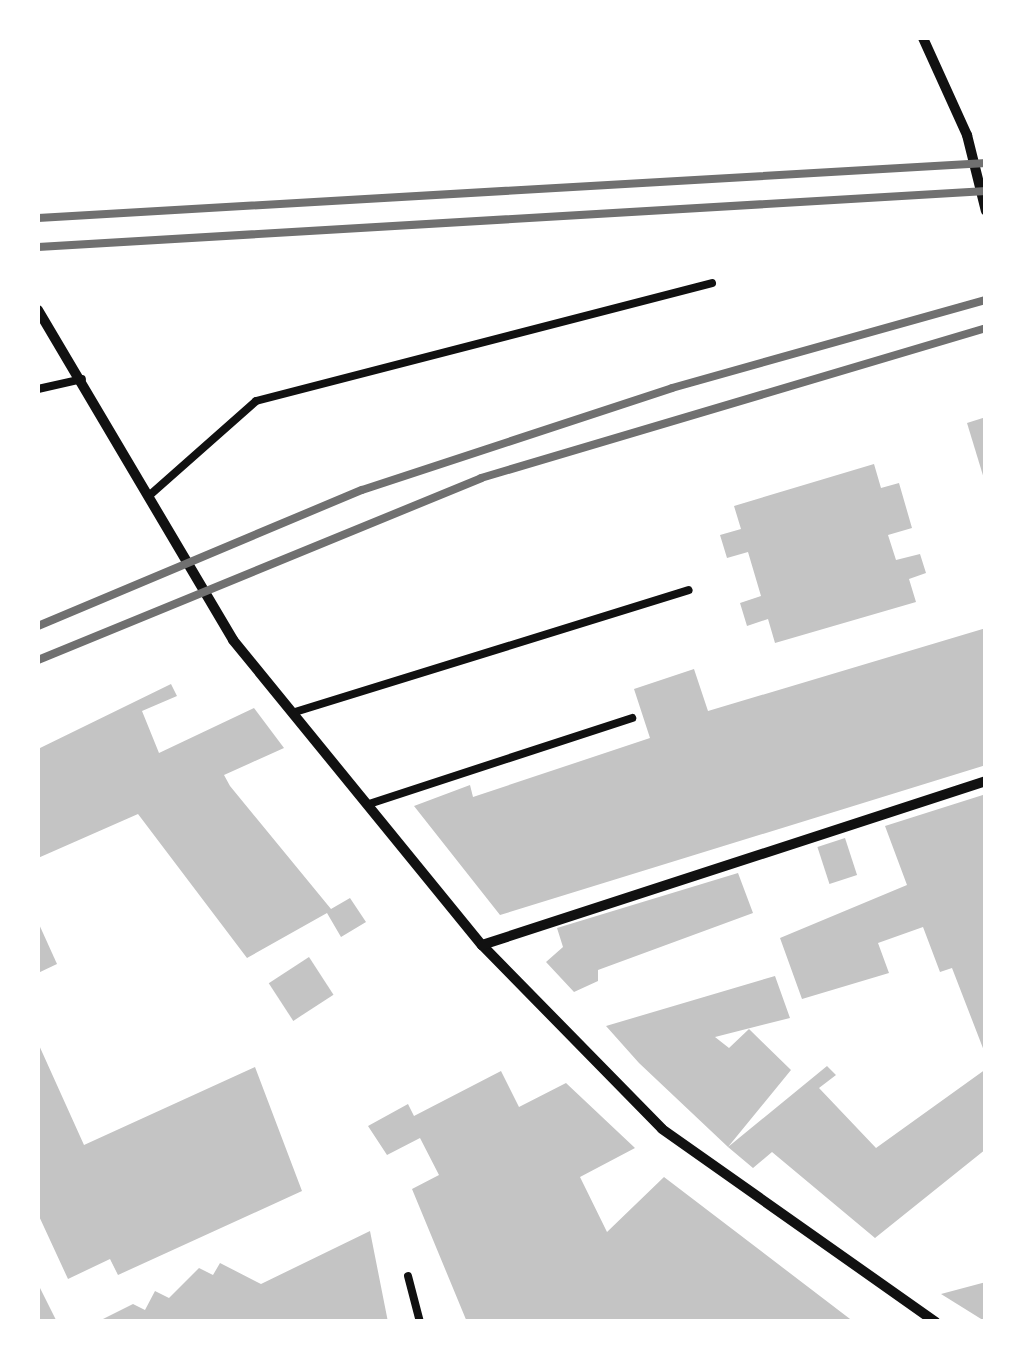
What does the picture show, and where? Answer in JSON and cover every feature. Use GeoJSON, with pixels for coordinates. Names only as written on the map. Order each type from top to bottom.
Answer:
{"type":"FeatureCollection","features":[{"type":"Feature","properties":{"kind":"street"},"geometry":{"type":"LineString","coordinates":[[923,38],[967,135],[986,211]]}},
{"type":"Feature","properties":{"kind":"street"},"geometry":{"type":"LineString","coordinates":[[38,310],[151,494],[233,640],[482,945],[662,1129],[936,1322]]}},
{"type":"Feature","properties":{"kind":"street"},"geometry":{"type":"LineString","coordinates":[[482,945],[986,780]]}},
{"type":"Feature","properties":{"kind":"lane"},"geometry":{"type":"LineString","coordinates":[[151,494],[256,401],[712,283]]}},
{"type":"Feature","properties":{"kind":"lane"},"geometry":{"type":"LineString","coordinates":[[38,389],[82,379]]}},
{"type":"Feature","properties":{"kind":"lane"},"geometry":{"type":"LineString","coordinates":[[295,712],[688,590]]}},
{"type":"Feature","properties":{"kind":"lane"},"geometry":{"type":"LineString","coordinates":[[369,804],[632,718]]}},
{"type":"Feature","properties":{"kind":"lane"},"geometry":{"type":"LineString","coordinates":[[408,1276],[420,1322]]}},
{"type":"Feature","properties":{"kind":"building"},"geometry":{"type":"Polygon","coordinates":[[[986,417],[986,482],[985,482],[967,423],[986,417]]]}},
{"type":"Feature","properties":{"kind":"building"},"geometry":{"type":"Polygon","coordinates":[[[874,464],[881,488],[899,483],[912,528],[888,535],[896,560],[920,554],[926,573],[909,579],[916,602],[775,643],[768,619],[747,626],[740,603],[761,596],[748,552],[727,558],[720,535],[741,529],[734,506],[874,464]]]}},
{"type":"Feature","properties":{"kind":"building"},"geometry":{"type":"Polygon","coordinates":[[[986,628],[986,765],[500,915],[414,806],[470,785],[473,797],[650,738],[634,689],[694,669],[708,711],[986,628]]]}},
{"type":"Feature","properties":{"kind":"building"},"geometry":{"type":"Polygon","coordinates":[[[171,684],[177,696],[142,711],[159,753],[254,708],[284,748],[224,775],[331,909],[350,898],[366,922],[341,937],[327,913],[247,958],[138,814],[38,858],[38,749],[171,684]]]}},
{"type":"Feature","properties":{"kind":"building"},"geometry":{"type":"Polygon","coordinates":[[[986,794],[986,1056],[952,968],[940,972],[923,927],[878,943],[889,973],[802,999],[780,938],[907,885],[885,826],[986,794]]]}},
{"type":"Feature","properties":{"kind":"building"},"geometry":{"type":"Polygon","coordinates":[[[845,838],[857,875],[829,884],[817,847],[845,838]]]}},
{"type":"Feature","properties":{"kind":"building"},"geometry":{"type":"Polygon","coordinates":[[[738,873],[753,913],[598,970],[598,981],[574,992],[546,962],[563,947],[557,928],[738,873]]]}},
{"type":"Feature","properties":{"kind":"building"},"geometry":{"type":"Polygon","coordinates":[[[38,922],[57,964],[38,973],[38,922]]]}},
{"type":"Feature","properties":{"kind":"building"},"geometry":{"type":"Polygon","coordinates":[[[309,957],[334,995],[293,1021],[269,983],[309,957]]]}},
{"type":"Feature","properties":{"kind":"building"},"geometry":{"type":"Polygon","coordinates":[[[775,976],[790,1018],[715,1037],[729,1048],[749,1029],[791,1070],[728,1147],[639,1063],[606,1026],[775,976]]]}},
{"type":"Feature","properties":{"kind":"building"},"geometry":{"type":"Polygon","coordinates":[[[38,1043],[84,1145],[255,1067],[302,1191],[118,1275],[110,1259],[68,1279],[38,1214],[38,1043]]]}},
{"type":"Feature","properties":{"kind":"building"},"geometry":{"type":"Polygon","coordinates":[[[827,1066],[836,1075],[819,1088],[876,1148],[986,1069],[986,1149],[875,1238],[772,1152],[753,1168],[728,1147],[827,1066]]]}},
{"type":"Feature","properties":{"kind":"building"},"geometry":{"type":"Polygon","coordinates":[[[501,1071],[519,1107],[566,1083],[635,1148],[580,1177],[607,1232],[664,1177],[854,1322],[467,1322],[412,1189],[439,1175],[420,1138],[387,1155],[368,1126],[408,1104],[414,1116],[501,1071]]]}},
{"type":"Feature","properties":{"kind":"building"},"geometry":{"type":"Polygon","coordinates":[[[370,1231],[388,1322],[97,1322],[133,1304],[145,1310],[155,1291],[169,1298],[199,1268],[213,1275],[220,1263],[261,1284],[370,1231]]]}},
{"type":"Feature","properties":{"kind":"building"},"geometry":{"type":"Polygon","coordinates":[[[986,1282],[986,1322],[941,1294],[986,1282]]]}},
{"type":"Feature","properties":{"kind":"building"},"geometry":{"type":"Polygon","coordinates":[[[38,1284],[57,1322],[38,1322],[38,1284]]]}},
{"type":"Feature","properties":{"kind":"railway"},"geometry":{"type":"LineString","coordinates":[[38,218],[986,163]]}},
{"type":"Feature","properties":{"kind":"railway"},"geometry":{"type":"LineString","coordinates":[[38,247],[986,191]]}},
{"type":"Feature","properties":{"kind":"railway"},"geometry":{"type":"LineString","coordinates":[[38,626],[362,490],[672,388],[986,300]]}},
{"type":"Feature","properties":{"kind":"railway"},"geometry":{"type":"LineString","coordinates":[[38,660],[481,478],[986,328]]}}]}
